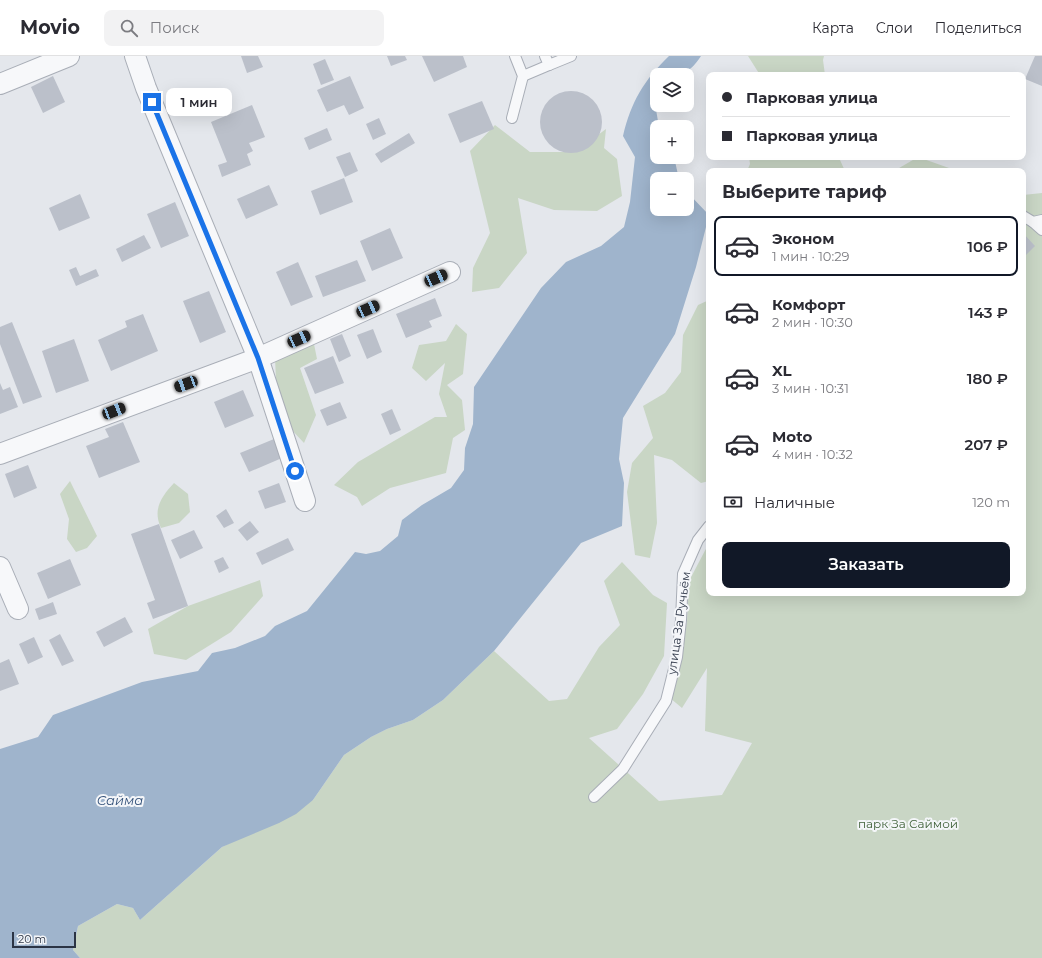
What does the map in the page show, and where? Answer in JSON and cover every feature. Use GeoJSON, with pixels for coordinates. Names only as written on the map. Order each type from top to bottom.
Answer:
{"type":"FeatureCollection","features":[{"type":"Feature","properties":{"kind":"street"},"geometry":{"type":"LineString","coordinates":[[0,84],[69,56]]}},
{"type":"Feature","properties":{"kind":"street"},"geometry":{"type":"LineString","coordinates":[[135,56],[146,88],[258,358],[305,500]]}},
{"type":"Feature","properties":{"kind":"street"},"geometry":{"type":"LineString","coordinates":[[0,454],[258,358],[450,272]]}},
{"type":"Feature","properties":{"kind":"street"},"geometry":{"type":"LineString","coordinates":[[0,567],[18,609]]}},
{"type":"Feature","properties":{"kind":"lane"},"geometry":{"type":"LineString","coordinates":[[512,118],[523,76],[516,56]]}},
{"type":"Feature","properties":{"kind":"lane"},"geometry":{"type":"LineString","coordinates":[[523,76],[547,60],[571,56]]}},
{"type":"Feature","properties":{"kind":"lane"},"geometry":{"type":"LineString","coordinates":[[1026,217],[1037,221],[1042,230]]}},
{"type":"Feature","properties":{"kind":"lane","name":"улица За Ручьём"},"geometry":{"type":"LineString","coordinates":[[594,797],[623,769],[666,701],[677,657],[681,620],[683,574],[698,540],[706,530]]}},
{"type":"Feature","properties":{"kind":"green space"},"geometry":{"type":"Polygon","coordinates":[[[748,56],[824,56],[825,72],[758,72],[748,56]]]}},
{"type":"Feature","properties":{"kind":"green space"},"geometry":{"type":"Polygon","coordinates":[[[495,125],[530,152],[575,152],[606,129],[604,148],[617,159],[622,196],[597,211],[554,210],[518,198],[527,253],[499,288],[472,292],[473,268],[490,233],[470,151],[495,125]]]}},
{"type":"Feature","properties":{"kind":"green space"},"geometry":{"type":"Polygon","coordinates":[[[749,160],[840,160],[844,168],[748,168],[749,160]]]}},
{"type":"Feature","properties":{"kind":"green space"},"geometry":{"type":"Polygon","coordinates":[[[913,160],[926,160],[949,168],[899,168],[913,160]]]}},
{"type":"Feature","properties":{"kind":"green space","name":"парк За Саймой"},"geometry":{"type":"Polygon","coordinates":[[[1042,193],[1042,958],[80,958],[73,950],[78,926],[117,904],[133,908],[140,920],[222,847],[313,800],[344,755],[371,737],[387,729],[413,720],[443,700],[494,651],[549,701],[567,699],[599,647],[620,625],[604,581],[622,562],[653,595],[667,603],[664,656],[643,694],[617,729],[589,738],[659,801],[722,795],[752,743],[705,731],[707,668],[682,708],[670,698],[677,680],[687,621],[689,581],[706,549],[706,596],[1026,596],[1026,195],[1042,193]]]}},
{"type":"Feature","properties":{"kind":"green space"},"geometry":{"type":"Polygon","coordinates":[[[706,301],[706,482],[701,483],[672,460],[654,455],[657,523],[650,558],[635,555],[627,492],[632,463],[653,438],[643,406],[665,393],[681,372],[683,335],[698,305],[706,301]]]}},
{"type":"Feature","properties":{"kind":"green space"},"geometry":{"type":"Polygon","coordinates":[[[456,324],[467,334],[463,374],[447,385],[462,400],[465,430],[453,438],[446,473],[390,488],[362,506],[357,497],[334,485],[358,462],[435,417],[447,417],[439,394],[445,363],[426,381],[412,368],[419,345],[446,341],[456,324]]]}},
{"type":"Feature","properties":{"kind":"green space"},"geometry":{"type":"Polygon","coordinates":[[[314,344],[317,359],[300,368],[316,415],[304,443],[291,429],[276,380],[275,358],[314,344]]]}},
{"type":"Feature","properties":{"kind":"green space"},"geometry":{"type":"Polygon","coordinates":[[[70,481],[97,536],[87,548],[76,552],[67,539],[69,519],[60,494],[70,481]]]}},
{"type":"Feature","properties":{"kind":"green space"},"geometry":{"type":"Polygon","coordinates":[[[174,483],[188,494],[190,512],[179,523],[161,528],[158,521],[158,509],[162,498],[174,483]]]}},
{"type":"Feature","properties":{"kind":"green space"},"geometry":{"type":"Polygon","coordinates":[[[260,580],[263,596],[231,632],[186,660],[154,654],[148,629],[188,606],[260,580]]]}},
{"type":"Feature","properties":{"kind":"water","name":"Сайма"},"geometry":{"type":"Polygon","coordinates":[[[669,56],[701,56],[691,68],[657,68],[669,56]]]}},
{"type":"Feature","properties":{"kind":"water","name":"Сайма"},"geometry":{"type":"Polygon","coordinates":[[[650,77],[650,112],[656,112],[658,120],[650,120],[650,164],[676,164],[677,172],[650,172],[650,216],[694,216],[694,199],[706,212],[706,227],[696,267],[675,334],[623,418],[619,459],[624,483],[622,526],[581,543],[494,651],[443,700],[413,720],[387,729],[371,737],[344,755],[313,800],[296,814],[279,823],[222,847],[140,920],[133,908],[117,904],[78,926],[73,950],[80,958],[0,958],[0,749],[38,737],[53,715],[142,682],[198,671],[212,653],[235,648],[265,636],[275,626],[307,611],[355,552],[366,554],[380,551],[398,536],[402,520],[422,505],[451,488],[464,470],[465,448],[473,424],[474,387],[541,288],[566,262],[601,246],[624,227],[630,202],[635,157],[623,136],[634,102],[650,77]]]}},
{"type":"Feature","properties":{"kind":"building"},"geometry":{"type":"Polygon","coordinates":[[[241,56],[258,56],[263,67],[247,73],[241,56]]]}},
{"type":"Feature","properties":{"kind":"building"},"geometry":{"type":"Polygon","coordinates":[[[387,56],[405,56],[407,60],[391,66],[387,56]]]}},
{"type":"Feature","properties":{"kind":"building"},"geometry":{"type":"Polygon","coordinates":[[[422,56],[463,56],[467,67],[434,82],[422,56]]]}},
{"type":"Feature","properties":{"kind":"building"},"geometry":{"type":"Polygon","coordinates":[[[1035,56],[1042,56],[1042,86],[1026,79],[1035,56]]]}},
{"type":"Feature","properties":{"kind":"building"},"geometry":{"type":"Polygon","coordinates":[[[325,59],[334,80],[321,85],[313,64],[325,59]]]}},
{"type":"Feature","properties":{"kind":"building"},"geometry":{"type":"Polygon","coordinates":[[[53,76],[65,102],[43,113],[31,87],[53,76]]]}},
{"type":"Feature","properties":{"kind":"building"},"geometry":{"type":"Polygon","coordinates":[[[350,76],[364,108],[349,115],[344,105],[327,112],[317,90],[350,76]]]}},
{"type":"Feature","properties":{"kind":"building"},"geometry":{"type":"Polygon","coordinates":[[[571,91],[583,94],[593,100],[599,110],[602,122],[599,134],[593,144],[583,150],[571,153],[559,150],[549,144],[543,134],[540,122],[543,110],[549,100],[559,94],[571,91]]]}},
{"type":"Feature","properties":{"kind":"building"},"geometry":{"type":"Polygon","coordinates":[[[482,101],[494,129],[460,143],[448,114],[482,101]]]}},
{"type":"Feature","properties":{"kind":"building"},"geometry":{"type":"Polygon","coordinates":[[[252,105],[265,137],[249,143],[253,151],[247,154],[251,165],[222,177],[218,165],[227,162],[211,122],[252,105]]]}},
{"type":"Feature","properties":{"kind":"building"},"geometry":{"type":"Polygon","coordinates":[[[379,118],[386,134],[373,140],[366,124],[379,118]]]}},
{"type":"Feature","properties":{"kind":"building"},"geometry":{"type":"Polygon","coordinates":[[[327,128],[332,140],[309,150],[304,138],[327,128]]]}},
{"type":"Feature","properties":{"kind":"building"},"geometry":{"type":"Polygon","coordinates":[[[409,133],[415,143],[381,163],[375,154],[409,133]]]}},
{"type":"Feature","properties":{"kind":"building"},"geometry":{"type":"Polygon","coordinates":[[[350,152],[358,171],[345,177],[336,157],[350,152]]]}},
{"type":"Feature","properties":{"kind":"building"},"geometry":{"type":"Polygon","coordinates":[[[344,178],[353,202],[320,215],[311,191],[344,178]]]}},
{"type":"Feature","properties":{"kind":"building"},"geometry":{"type":"Polygon","coordinates":[[[269,185],[278,205],[246,219],[237,199],[269,185]]]}},
{"type":"Feature","properties":{"kind":"building"},"geometry":{"type":"Polygon","coordinates":[[[80,194],[90,218],[59,231],[49,208],[80,194]]]}},
{"type":"Feature","properties":{"kind":"building"},"geometry":{"type":"Polygon","coordinates":[[[175,202],[189,236],[161,248],[147,214],[175,202]]]}},
{"type":"Feature","properties":{"kind":"building"},"geometry":{"type":"Polygon","coordinates":[[[390,228],[403,258],[372,271],[360,241],[390,228]]]}},
{"type":"Feature","properties":{"kind":"building"},"geometry":{"type":"Polygon","coordinates":[[[144,235],[151,248],[122,262],[116,249],[144,235]]]}},
{"type":"Feature","properties":{"kind":"building"},"geometry":{"type":"Polygon","coordinates":[[[1026,236],[1035,246],[1026,255],[1026,236]]]}},
{"type":"Feature","properties":{"kind":"building"},"geometry":{"type":"Polygon","coordinates":[[[357,260],[366,281],[323,297],[315,276],[357,260]]]}},
{"type":"Feature","properties":{"kind":"building"},"geometry":{"type":"Polygon","coordinates":[[[298,262],[313,297],[291,306],[276,272],[298,262]]]}},
{"type":"Feature","properties":{"kind":"building"},"geometry":{"type":"Polygon","coordinates":[[[76,267],[80,276],[96,269],[99,276],[76,286],[69,270],[76,267]]]}},
{"type":"Feature","properties":{"kind":"building"},"geometry":{"type":"Polygon","coordinates":[[[209,291],[226,332],[200,343],[183,301],[209,291]]]}},
{"type":"Feature","properties":{"kind":"building"},"geometry":{"type":"Polygon","coordinates":[[[435,298],[442,316],[429,321],[432,327],[406,338],[396,314],[435,298]]]}},
{"type":"Feature","properties":{"kind":"building"},"geometry":{"type":"Polygon","coordinates":[[[143,314],[158,351],[111,371],[98,340],[127,327],[125,321],[143,314]]]}},
{"type":"Feature","properties":{"kind":"building"},"geometry":{"type":"Polygon","coordinates":[[[12,322],[42,397],[23,404],[0,344],[0,327],[12,322]]]}},
{"type":"Feature","properties":{"kind":"building"},"geometry":{"type":"Polygon","coordinates":[[[373,329],[382,352],[367,359],[357,335],[373,329]]]}},
{"type":"Feature","properties":{"kind":"building"},"geometry":{"type":"Polygon","coordinates":[[[342,334],[351,356],[339,362],[330,339],[342,334]]]}},
{"type":"Feature","properties":{"kind":"building"},"geometry":{"type":"Polygon","coordinates":[[[74,339],[89,381],[56,393],[42,351],[74,339]]]}},
{"type":"Feature","properties":{"kind":"building"},"geometry":{"type":"Polygon","coordinates":[[[333,356],[344,383],[315,394],[304,368],[333,356]]]}},
{"type":"Feature","properties":{"kind":"building"},"geometry":{"type":"Polygon","coordinates":[[[0,383],[3,390],[10,387],[18,407],[0,414],[0,383]]]}},
{"type":"Feature","properties":{"kind":"building"},"geometry":{"type":"Polygon","coordinates":[[[243,390],[254,416],[225,428],[214,402],[243,390]]]}},
{"type":"Feature","properties":{"kind":"building"},"geometry":{"type":"Polygon","coordinates":[[[340,402],[347,418],[327,426],[320,410],[340,402]]]}},
{"type":"Feature","properties":{"kind":"building"},"geometry":{"type":"Polygon","coordinates":[[[392,409],[401,430],[390,435],[381,414],[392,409]]]}},
{"type":"Feature","properties":{"kind":"building"},"geometry":{"type":"Polygon","coordinates":[[[123,422],[140,462],[99,478],[86,446],[109,437],[105,429],[123,422]]]}},
{"type":"Feature","properties":{"kind":"building"},"geometry":{"type":"Polygon","coordinates":[[[274,439],[282,458],[249,472],[240,453],[274,439]]]}},
{"type":"Feature","properties":{"kind":"building"},"geometry":{"type":"Polygon","coordinates":[[[28,465],[37,488],[14,498],[5,474],[28,465]]]}},
{"type":"Feature","properties":{"kind":"building"},"geometry":{"type":"Polygon","coordinates":[[[279,483],[286,502],[265,509],[258,491],[279,483]]]}},
{"type":"Feature","properties":{"kind":"building"},"geometry":{"type":"Polygon","coordinates":[[[226,509],[234,523],[224,528],[216,516],[226,509]]]}},
{"type":"Feature","properties":{"kind":"building"},"geometry":{"type":"Polygon","coordinates":[[[250,521],[259,532],[247,541],[238,530],[250,521]]]}},
{"type":"Feature","properties":{"kind":"building"},"geometry":{"type":"Polygon","coordinates":[[[159,524],[188,606],[153,619],[147,603],[155,600],[131,534],[159,524]]]}},
{"type":"Feature","properties":{"kind":"building"},"geometry":{"type":"Polygon","coordinates":[[[194,530],[203,548],[180,559],[171,540],[194,530]]]}},
{"type":"Feature","properties":{"kind":"building"},"geometry":{"type":"Polygon","coordinates":[[[288,538],[294,550],[262,565],[256,553],[288,538]]]}},
{"type":"Feature","properties":{"kind":"building"},"geometry":{"type":"Polygon","coordinates":[[[223,557],[229,568],[219,573],[214,561],[223,557]]]}},
{"type":"Feature","properties":{"kind":"building"},"geometry":{"type":"Polygon","coordinates":[[[70,559],[81,585],[48,599],[37,573],[70,559]]]}},
{"type":"Feature","properties":{"kind":"building"},"geometry":{"type":"Polygon","coordinates":[[[53,602],[57,614],[39,620],[35,609],[53,602]]]}},
{"type":"Feature","properties":{"kind":"building"},"geometry":{"type":"Polygon","coordinates":[[[125,617],[133,632],[104,647],[96,632],[125,617]]]}},
{"type":"Feature","properties":{"kind":"building"},"geometry":{"type":"Polygon","coordinates":[[[60,634],[74,661],[62,666],[49,640],[60,634]]]}},
{"type":"Feature","properties":{"kind":"building"},"geometry":{"type":"Polygon","coordinates":[[[34,637],[43,657],[28,664],[19,644],[34,637]]]}},
{"type":"Feature","properties":{"kind":"building"},"geometry":{"type":"Polygon","coordinates":[[[9,659],[19,684],[0,691],[0,663],[9,659]]]}},
{"type":"Feature","properties":{"kind":"route"},"geometry":{"type":"LineString","coordinates":[[152,102],[258,358],[295,471]]}}]}
